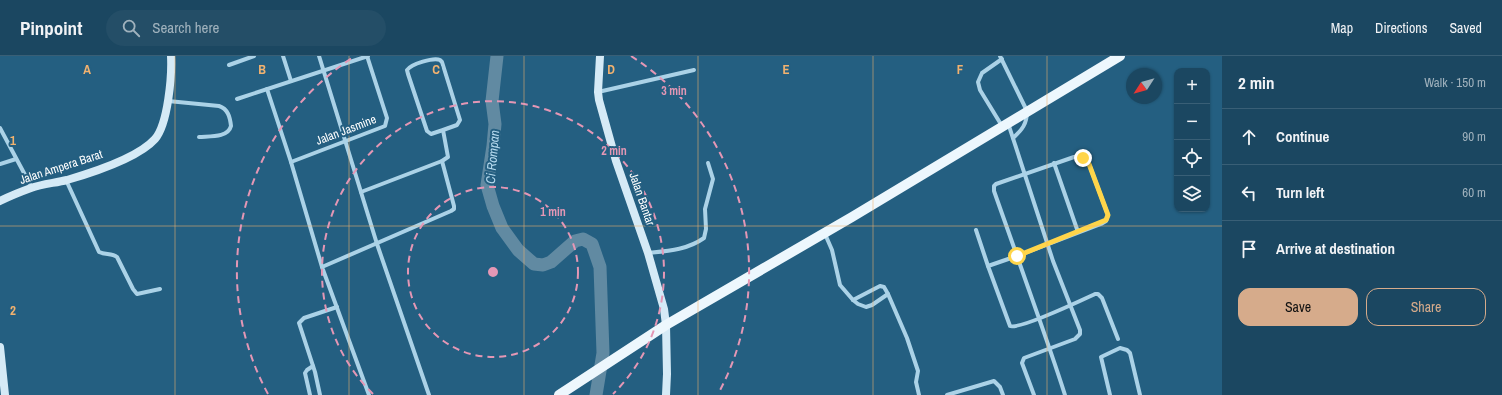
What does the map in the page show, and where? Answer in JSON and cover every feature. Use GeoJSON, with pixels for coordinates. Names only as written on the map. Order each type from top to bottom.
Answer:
{"type":"FeatureCollection","features":[{"type":"Feature","properties":{"kind":"main road"},"geometry":{"type":"LineString","coordinates":[[559,395],[616,359],[666,324],[1005,125],[1113,57]]}},
{"type":"Feature","properties":{"kind":"street","name":"Jalan Ampera Barat"},"geometry":{"type":"LineString","coordinates":[[1,200],[32,188],[66,180],[127,158],[154,139],[160,131],[168,101],[171,56]]}},
{"type":"Feature","properties":{"kind":"street"},"geometry":{"type":"LineString","coordinates":[[229,65],[254,56]]}},
{"type":"Feature","properties":{"kind":"street"},"geometry":{"type":"LineString","coordinates":[[283,56],[291,80]]}},
{"type":"Feature","properties":{"kind":"street"},"geometry":{"type":"LineString","coordinates":[[319,56],[377,244],[429,395]]}},
{"type":"Feature","properties":{"kind":"street"},"geometry":{"type":"LineString","coordinates":[[237,99],[356,58],[368,56]]}},
{"type":"Feature","properties":{"kind":"street","name":"Jalan Jasmine"},"geometry":{"type":"LineString","coordinates":[[291,162],[385,126],[387,118],[368,56]]}},
{"type":"Feature","properties":{"kind":"street","name":"Jalan Bantar"},"geometry":{"type":"LineString","coordinates":[[600,56],[598,92],[616,161],[648,253],[664,308],[666,324],[666,395]]}},
{"type":"Feature","properties":{"kind":"street"},"geometry":{"type":"LineString","coordinates":[[1013,138],[1024,127],[1027,121],[1026,112],[1001,57],[982,73],[978,82],[980,90],[1013,138],[1048,244],[1080,330],[1080,334],[1075,339],[1026,356],[1022,360],[1034,395]]}},
{"type":"Feature","properties":{"kind":"street"},"geometry":{"type":"LineString","coordinates":[[435,58],[442,62],[460,120],[459,124],[443,130],[431,134],[427,131],[407,70],[411,66],[435,58]]}},
{"type":"Feature","properties":{"kind":"street"},"geometry":{"type":"LineString","coordinates":[[598,92],[694,70]]}},
{"type":"Feature","properties":{"kind":"street"},"geometry":{"type":"LineString","coordinates":[[267,88],[291,162],[322,267],[369,395]]}},
{"type":"Feature","properties":{"kind":"street"},"geometry":{"type":"LineString","coordinates":[[168,101],[219,106],[226,109],[231,126],[228,132],[220,136],[199,137]]}},
{"type":"Feature","properties":{"kind":"street"},"geometry":{"type":"LineString","coordinates":[[0,128],[32,188]]}},
{"type":"Feature","properties":{"kind":"street"},"geometry":{"type":"LineString","coordinates":[[361,192],[442,160],[448,156],[449,154],[443,130]]}},
{"type":"Feature","properties":{"kind":"street"},"geometry":{"type":"LineString","coordinates":[[988,266],[1017,256],[1048,244],[1106,220],[1108,215],[1087,160],[1078,157],[1054,163],[999,182],[994,186],[994,191],[1017,256],[1039,318],[1050,347],[1065,395]]}},
{"type":"Feature","properties":{"kind":"street"},"geometry":{"type":"LineString","coordinates":[[0,164],[16,159]]}},
{"type":"Feature","properties":{"kind":"street"},"geometry":{"type":"LineString","coordinates":[[322,267],[454,209],[442,160]]}},
{"type":"Feature","properties":{"kind":"street"},"geometry":{"type":"LineString","coordinates":[[648,253],[692,246],[704,238],[706,229],[705,209],[713,179],[708,163]]}},
{"type":"Feature","properties":{"kind":"street"},"geometry":{"type":"LineString","coordinates":[[1054,163],[1078,232]]}},
{"type":"Feature","properties":{"kind":"street"},"geometry":{"type":"LineString","coordinates":[[66,180],[99,252],[117,257],[137,294],[160,289]]}},
{"type":"Feature","properties":{"kind":"street"},"geometry":{"type":"LineString","coordinates":[[976,230],[1010,326],[1017,326],[1039,318],[1095,294],[1100,295],[1118,339]]}},
{"type":"Feature","properties":{"kind":"street"},"geometry":{"type":"LineString","coordinates":[[825,232],[832,250],[840,285],[853,300],[866,307],[872,305],[888,294]]}},
{"type":"Feature","properties":{"kind":"street"},"geometry":{"type":"LineString","coordinates":[[853,300],[880,286],[884,287],[907,338],[918,371],[916,382],[920,395]]}},
{"type":"Feature","properties":{"kind":"street"},"geometry":{"type":"LineString","coordinates":[[320,395],[313,366],[299,323],[304,318],[337,307]]}},
{"type":"Feature","properties":{"kind":"street"},"geometry":{"type":"LineString","coordinates":[[0,347],[5,395]]}},
{"type":"Feature","properties":{"kind":"street"},"geometry":{"type":"LineString","coordinates":[[1110,395],[1101,357],[1120,348],[1128,350],[1130,353],[1140,395]]}},
{"type":"Feature","properties":{"kind":"street"},"geometry":{"type":"LineString","coordinates":[[310,395],[305,374],[307,370],[313,366]]}},
{"type":"Feature","properties":{"kind":"street"},"geometry":{"type":"LineString","coordinates":[[947,395],[994,381],[1000,387],[1003,395]]}},
{"type":"Feature","properties":{"kind":"waterway","name":"Ci Rompan"},"geometry":{"type":"LineString","coordinates":[[497,56],[492,101],[495,124],[487,185],[493,206],[502,228],[518,250],[534,264],[543,265],[551,262],[575,241],[583,239],[592,244],[600,267],[603,353],[596,395]]}},
{"type":"Feature","properties":{"kind":"route"},"geometry":{"type":"LineString","coordinates":[[1017,256],[1101,224],[1108,218],[1089,164],[1087,160],[1083,158]]}}]}
